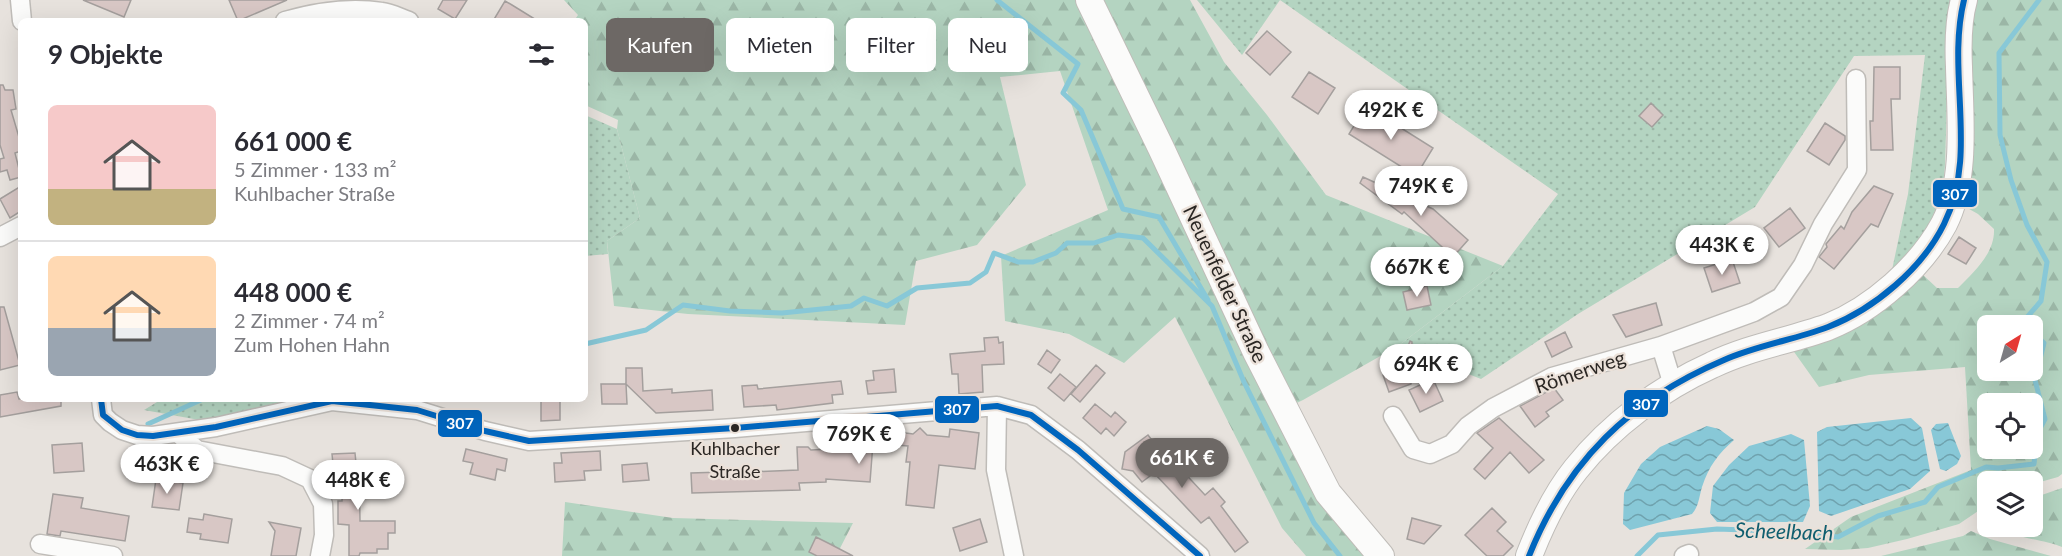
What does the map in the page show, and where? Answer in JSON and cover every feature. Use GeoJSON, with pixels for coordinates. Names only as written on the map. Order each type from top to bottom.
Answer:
{"type":"FeatureCollection","features":[{"type":"Feature","properties":{"kind":"main road","name":"Neuenfelder Straße"},"geometry":{"type":"LineString","coordinates":[[1089,0],[1256,352],[1328,493],[1381,556]]}},
{"type":"Feature","properties":{"kind":"main road"},"geometry":{"type":"LineString","coordinates":[[1529,556],[1554,501],[1576,469],[1603,440],[1626,420],[1673,385],[1712,364],[1754,347],[1828,327],[1859,311],[1915,266],[1944,223],[1956,191],[1960,142],[1958,45],[1964,0]]}},
{"type":"Feature","properties":{"kind":"street"},"geometry":{"type":"LineString","coordinates":[[20,0],[22,18]]}},
{"type":"Feature","properties":{"kind":"street"},"geometry":{"type":"LineString","coordinates":[[295,18],[348,10],[384,12],[401,18]]}},
{"type":"Feature","properties":{"kind":"street","name":"Römerweg"},"geometry":{"type":"LineString","coordinates":[[1393,416],[1413,449],[1430,454],[1452,444],[1468,426],[1493,408],[1552,377],[1661,346],[1754,312],[1782,297],[1803,265],[1823,225],[1857,170],[1856,79]]}},
{"type":"Feature","properties":{"kind":"street"},"geometry":{"type":"LineString","coordinates":[[0,237],[18,228]]}},
{"type":"Feature","properties":{"kind":"street"},"geometry":{"type":"LineString","coordinates":[[1661,346],[1673,385]]}},
{"type":"Feature","properties":{"kind":"street"},"geometry":{"type":"LineString","coordinates":[[101,402],[103,415],[122,430],[137,435],[153,436],[216,428],[328,402]]}},
{"type":"Feature","properties":{"kind":"street"},"geometry":{"type":"LineString","coordinates":[[341,402],[417,410],[485,431],[529,441],[735,428],[997,405],[1031,415],[1078,450],[1200,556]]}},
{"type":"Feature","properties":{"kind":"street"},"geometry":{"type":"LineString","coordinates":[[997,405],[996,470],[1014,556]]}},
{"type":"Feature","properties":{"kind":"street"},"geometry":{"type":"LineString","coordinates":[[178,433],[197,450],[282,466],[310,479],[323,504],[324,536],[320,556]]}},
{"type":"Feature","properties":{"kind":"street"},"geometry":{"type":"LineString","coordinates":[[40,544],[113,556]]}},
{"type":"Feature","properties":{"kind":"green space"},"geometry":{"type":"Polygon","coordinates":[[[564,0],[1190,0],[1224,62],[1267,115],[1326,195],[1503,266],[1398,346],[1276,413],[1330,512],[1364,556],[1306,556],[1282,528],[1175,317],[1124,363],[1069,334],[1005,321],[1001,256],[1108,210],[1060,71],[1000,77],[1026,185],[977,245],[916,261],[905,325],[688,314],[614,306],[607,241],[640,218],[617,129],[618,120],[588,106],[588,18],[576,18],[578,15],[564,0]]]}},
{"type":"Feature","properties":{"kind":"green space"},"geometry":{"type":"Polygon","coordinates":[[[1197,0],[1280,0],[1242,55],[1197,0]]]}},
{"type":"Feature","properties":{"kind":"green space"},"geometry":{"type":"Polygon","coordinates":[[[1280,0],[1951,0],[1947,50],[1945,164],[1941,193],[1922,236],[1909,254],[1892,270],[1908,194],[1925,55],[1854,56],[1755,207],[1578,314],[1481,379],[1398,346],[1503,266],[1558,194],[1280,0]]]}},
{"type":"Feature","properties":{"kind":"green space"},"geometry":{"type":"Polygon","coordinates":[[[1972,0],[2062,0],[2062,474],[2043,481],[2043,471],[1977,471],[1977,512],[1959,524],[1868,548],[1805,549],[1851,517],[1971,470],[1965,367],[1869,375],[1819,387],[1792,349],[1921,273],[1937,288],[1958,288],[1987,254],[1994,229],[1978,214],[1962,205],[1969,103],[1972,0]]]}},
{"type":"Feature","properties":{"kind":"green space"},"geometry":{"type":"Polygon","coordinates":[[[588,116],[617,129],[640,218],[607,241],[608,254],[588,256],[588,116]]]}},
{"type":"Feature","properties":{"kind":"green space"},"geometry":{"type":"Polygon","coordinates":[[[157,402],[304,402],[216,423],[144,410],[157,402]]]}},
{"type":"Feature","properties":{"kind":"green space"},"geometry":{"type":"Polygon","coordinates":[[[2062,488],[2062,547],[2025,537],[2043,537],[2043,495],[2062,488]]]}},
{"type":"Feature","properties":{"kind":"green space"},"geometry":{"type":"Polygon","coordinates":[[[565,502],[673,518],[853,523],[836,556],[562,556],[565,502]]]}},
{"type":"Feature","properties":{"kind":"green space"},"geometry":{"type":"Polygon","coordinates":[[[1971,531],[1977,534],[1977,537],[1985,537],[2051,556],[1881,556],[1963,536],[1971,531]]]}},
{"type":"Feature","properties":{"kind":"water"},"geometry":{"type":"Polygon","coordinates":[[[1911,418],[1922,428],[1930,471],[1910,489],[1831,516],[1819,511],[1817,432],[1827,427],[1911,418]]]}},
{"type":"Feature","properties":{"kind":"water"},"geometry":{"type":"Polygon","coordinates":[[[1948,423],[1961,456],[1957,464],[1946,471],[1940,469],[1931,430],[1936,424],[1948,423]]]}},
{"type":"Feature","properties":{"kind":"water"},"geometry":{"type":"Polygon","coordinates":[[[1707,426],[1719,429],[1734,440],[1711,467],[1692,514],[1630,530],[1623,524],[1624,493],[1641,464],[1660,447],[1707,426]]]}},
{"type":"Feature","properties":{"kind":"water"},"geometry":{"type":"Polygon","coordinates":[[[1791,434],[1804,440],[1810,506],[1803,522],[1717,522],[1710,513],[1713,486],[1729,465],[1749,446],[1791,434]]]}},
{"type":"Feature","properties":{"kind":"building"},"geometry":{"type":"Polygon","coordinates":[[[83,0],[131,0],[124,17],[83,0]]]}},
{"type":"Feature","properties":{"kind":"building"},"geometry":{"type":"Polygon","coordinates":[[[229,0],[287,0],[245,18],[237,18],[229,0]]]}},
{"type":"Feature","properties":{"kind":"building"},"geometry":{"type":"Polygon","coordinates":[[[443,0],[467,0],[456,18],[438,9],[443,0]]]}},
{"type":"Feature","properties":{"kind":"building"},"geometry":{"type":"Polygon","coordinates":[[[505,1],[533,18],[495,18],[505,1]]]}},
{"type":"Feature","properties":{"kind":"building"},"geometry":{"type":"Polygon","coordinates":[[[1267,31],[1291,52],[1270,75],[1246,53],[1267,31]]]}},
{"type":"Feature","properties":{"kind":"building"},"geometry":{"type":"Polygon","coordinates":[[[1874,67],[1900,67],[1900,99],[1891,99],[1893,150],[1871,150],[1870,121],[1873,121],[1874,67]]]}},
{"type":"Feature","properties":{"kind":"building"},"geometry":{"type":"Polygon","coordinates":[[[1309,72],[1335,88],[1318,114],[1292,97],[1309,72]]]}},
{"type":"Feature","properties":{"kind":"building"},"geometry":{"type":"Polygon","coordinates":[[[0,85],[3,85],[5,90],[13,90],[16,109],[11,110],[18,134],[18,152],[15,153],[18,178],[10,180],[7,170],[0,172],[0,159],[4,158],[0,145],[0,85]]]}},
{"type":"Feature","properties":{"kind":"building"},"geometry":{"type":"Polygon","coordinates":[[[1651,103],[1663,115],[1652,127],[1639,116],[1651,103]]]}},
{"type":"Feature","properties":{"kind":"building"},"geometry":{"type":"Polygon","coordinates":[[[1366,106],[1433,148],[1416,176],[1349,134],[1366,106]]]}},
{"type":"Feature","properties":{"kind":"building"},"geometry":{"type":"Polygon","coordinates":[[[1825,123],[1845,136],[1845,140],[1829,165],[1807,151],[1825,123]]]}},
{"type":"Feature","properties":{"kind":"building"},"geometry":{"type":"Polygon","coordinates":[[[1363,177],[1433,209],[1468,240],[1453,257],[1404,212],[1402,214],[1360,183],[1363,177]]]}},
{"type":"Feature","properties":{"kind":"building"},"geometry":{"type":"Polygon","coordinates":[[[1874,186],[1893,194],[1878,227],[1871,224],[1834,269],[1819,257],[1827,247],[1826,244],[1841,226],[1844,229],[1852,212],[1874,186]]]}},
{"type":"Feature","properties":{"kind":"building"},"geometry":{"type":"Polygon","coordinates":[[[18,188],[18,213],[10,218],[0,199],[18,188]]]}},
{"type":"Feature","properties":{"kind":"building"},"geometry":{"type":"Polygon","coordinates":[[[1790,208],[1805,228],[1779,247],[1764,228],[1790,208]]]}},
{"type":"Feature","properties":{"kind":"building"},"geometry":{"type":"Polygon","coordinates":[[[1959,237],[1976,248],[1966,264],[1948,254],[1959,237]]]}},
{"type":"Feature","properties":{"kind":"building"},"geometry":{"type":"Polygon","coordinates":[[[1732,259],[1740,283],[1712,292],[1704,268],[1732,259]]]}},
{"type":"Feature","properties":{"kind":"building"},"geometry":{"type":"Polygon","coordinates":[[[1427,286],[1431,305],[1407,310],[1403,292],[1427,286]]]}},
{"type":"Feature","properties":{"kind":"building"},"geometry":{"type":"Polygon","coordinates":[[[1656,303],[1662,325],[1626,337],[1613,315],[1656,303]]]}},
{"type":"Feature","properties":{"kind":"building"},"geometry":{"type":"Polygon","coordinates":[[[0,307],[4,307],[18,358],[18,366],[0,370],[0,307]]]}},
{"type":"Feature","properties":{"kind":"building"},"geometry":{"type":"Polygon","coordinates":[[[1565,332],[1572,347],[1552,357],[1545,342],[1565,332]]]}},
{"type":"Feature","properties":{"kind":"building"},"geometry":{"type":"Polygon","coordinates":[[[998,337],[999,343],[1003,342],[1004,364],[982,365],[983,392],[959,394],[958,374],[952,374],[950,354],[985,351],[984,338],[998,337]]]}},
{"type":"Feature","properties":{"kind":"building"},"geometry":{"type":"Polygon","coordinates":[[[1410,341],[1412,342],[1411,384],[1389,392],[1383,375],[1399,369],[1410,341]]]}},
{"type":"Feature","properties":{"kind":"building"},"geometry":{"type":"Polygon","coordinates":[[[1047,350],[1060,360],[1051,373],[1038,364],[1047,350]]]}},
{"type":"Feature","properties":{"kind":"building"},"geometry":{"type":"Polygon","coordinates":[[[1096,365],[1105,373],[1080,402],[1071,394],[1096,365]]]}},
{"type":"Feature","properties":{"kind":"building"},"geometry":{"type":"Polygon","coordinates":[[[626,368],[642,368],[643,391],[672,389],[672,393],[712,390],[713,410],[656,413],[626,384],[626,368]]]}},
{"type":"Feature","properties":{"kind":"building"},"geometry":{"type":"Polygon","coordinates":[[[894,369],[896,392],[868,394],[866,381],[874,380],[873,371],[894,369]]]}},
{"type":"Feature","properties":{"kind":"building"},"geometry":{"type":"Polygon","coordinates":[[[1060,374],[1076,387],[1064,401],[1048,388],[1060,374]]]}},
{"type":"Feature","properties":{"kind":"building"},"geometry":{"type":"Polygon","coordinates":[[[1433,379],[1443,401],[1420,412],[1409,390],[1433,379]]]}},
{"type":"Feature","properties":{"kind":"building"},"geometry":{"type":"Polygon","coordinates":[[[841,381],[843,394],[832,395],[833,403],[777,410],[776,405],[744,407],[742,386],[757,385],[758,389],[841,381]]]}},
{"type":"Feature","properties":{"kind":"building"},"geometry":{"type":"Polygon","coordinates":[[[601,384],[626,384],[627,404],[602,404],[601,384]]]}},
{"type":"Feature","properties":{"kind":"building"},"geometry":{"type":"Polygon","coordinates":[[[1554,388],[1563,400],[1546,412],[1549,416],[1535,427],[1520,406],[1554,388]]]}},
{"type":"Feature","properties":{"kind":"building"},"geometry":{"type":"Polygon","coordinates":[[[17,392],[18,402],[61,402],[61,406],[0,417],[0,395],[17,392]]]}},
{"type":"Feature","properties":{"kind":"building"},"geometry":{"type":"Polygon","coordinates":[[[541,402],[560,402],[560,420],[541,421],[541,402]]]}},
{"type":"Feature","properties":{"kind":"building"},"geometry":{"type":"Polygon","coordinates":[[[1095,404],[1111,417],[1115,412],[1126,422],[1114,436],[1106,428],[1101,434],[1083,418],[1095,404]]]}},
{"type":"Feature","properties":{"kind":"building"},"geometry":{"type":"Polygon","coordinates":[[[1499,418],[1544,460],[1529,473],[1510,452],[1485,479],[1474,469],[1493,448],[1477,433],[1499,418]]]}},
{"type":"Feature","properties":{"kind":"building"},"geometry":{"type":"Polygon","coordinates":[[[892,426],[906,433],[913,434],[920,428],[927,435],[949,437],[950,429],[979,433],[975,469],[939,465],[934,508],[906,505],[910,462],[906,462],[908,446],[873,443],[870,482],[826,479],[826,482],[799,483],[800,490],[692,493],[691,473],[722,472],[722,479],[747,478],[747,472],[798,470],[797,447],[808,447],[811,450],[830,449],[830,438],[873,442],[871,428],[892,426]]]}},
{"type":"Feature","properties":{"kind":"building"},"geometry":{"type":"Polygon","coordinates":[[[1148,435],[1174,469],[1178,466],[1205,495],[1213,488],[1225,502],[1221,506],[1248,542],[1235,552],[1209,517],[1201,523],[1154,473],[1142,482],[1133,471],[1122,469],[1125,452],[1148,435]]]}},
{"type":"Feature","properties":{"kind":"building"},"geometry":{"type":"Polygon","coordinates":[[[82,443],[84,471],[54,473],[52,445],[82,443]]]}},
{"type":"Feature","properties":{"kind":"building"},"geometry":{"type":"Polygon","coordinates":[[[466,449],[507,459],[505,471],[497,469],[495,480],[470,474],[473,463],[463,461],[466,449]]]}},
{"type":"Feature","properties":{"kind":"building"},"geometry":{"type":"Polygon","coordinates":[[[600,451],[601,470],[584,471],[585,480],[555,482],[554,463],[562,463],[561,453],[600,451]]]}},
{"type":"Feature","properties":{"kind":"building"},"geometry":{"type":"Polygon","coordinates":[[[355,453],[356,463],[359,463],[360,521],[395,521],[395,533],[388,533],[388,549],[377,549],[377,553],[360,553],[359,556],[349,556],[349,525],[338,524],[338,501],[342,501],[343,474],[334,474],[332,454],[355,453]]]}},
{"type":"Feature","properties":{"kind":"building"},"geometry":{"type":"Polygon","coordinates":[[[149,454],[162,456],[161,469],[147,468],[149,454]]]}},
{"type":"Feature","properties":{"kind":"building"},"geometry":{"type":"Polygon","coordinates":[[[647,463],[649,480],[623,482],[622,465],[647,463]]]}},
{"type":"Feature","properties":{"kind":"building"},"geometry":{"type":"Polygon","coordinates":[[[156,479],[183,483],[179,510],[152,507],[156,479]]]}},
{"type":"Feature","properties":{"kind":"building"},"geometry":{"type":"Polygon","coordinates":[[[53,494],[83,498],[81,508],[129,516],[125,541],[61,531],[60,536],[47,534],[53,494]]]}},
{"type":"Feature","properties":{"kind":"building"},"geometry":{"type":"Polygon","coordinates":[[[1492,508],[1506,522],[1497,531],[1513,546],[1503,556],[1487,556],[1465,535],[1492,508]]]}},
{"type":"Feature","properties":{"kind":"building"},"geometry":{"type":"Polygon","coordinates":[[[204,514],[232,519],[228,543],[200,539],[201,534],[187,532],[189,518],[203,520],[204,514]]]}},
{"type":"Feature","properties":{"kind":"building"},"geometry":{"type":"Polygon","coordinates":[[[1412,518],[1441,526],[1424,544],[1407,539],[1412,518]]]}},
{"type":"Feature","properties":{"kind":"building"},"geometry":{"type":"Polygon","coordinates":[[[980,519],[987,542],[960,551],[953,528],[980,519]]]}},
{"type":"Feature","properties":{"kind":"building"},"geometry":{"type":"Polygon","coordinates":[[[269,522],[301,528],[296,556],[271,556],[275,531],[269,522]]]}},
{"type":"Feature","properties":{"kind":"building"},"geometry":{"type":"Polygon","coordinates":[[[816,537],[853,556],[817,556],[809,552],[816,537]]]}},
{"type":"Feature","properties":{"kind":"waterway"},"geometry":{"type":"LineString","coordinates":[[997,0],[1078,64],[1063,93],[1081,110],[1123,209],[1159,217],[1208,300]]}},
{"type":"Feature","properties":{"kind":"waterway","name":"Scheelbach"},"geometry":{"type":"LineString","coordinates":[[2029,315],[2041,301],[2047,262],[2027,225],[2011,180],[2000,135],[1999,53],[2039,0]]}},
{"type":"Feature","properties":{"kind":"waterway"},"geometry":{"type":"LineString","coordinates":[[588,343],[646,330],[683,305],[730,311],[782,313],[851,306],[864,298],[887,306],[917,288],[970,283],[986,272],[994,253],[1018,262],[1033,262],[1056,253],[1067,243],[1094,243],[1118,235],[1143,238],[1212,306],[1244,382],[1314,523],[1340,556]]}},
{"type":"Feature","properties":{"kind":"waterway","name":"Scheelbach"},"geometry":{"type":"LineString","coordinates":[[2043,342],[2043,347]]}},
{"type":"Feature","properties":{"kind":"waterway","name":"Scheelbach"},"geometry":{"type":"LineString","coordinates":[[1637,556],[1658,535],[1717,529],[1799,532],[1838,537],[1878,516],[1925,502],[1938,487],[1986,467],[2034,464],[2037,434],[2045,419],[2035,381]]}},
{"type":"Feature","properties":{"kind":"waterway"},"geometry":{"type":"LineString","coordinates":[[148,424],[196,402]]}},
{"type":"Feature","properties":{"kind":"transit line","name":"307"},"geometry":{"type":"LineString","coordinates":[[1529,556],[1544,522],[1562,491],[1606,437],[1631,415],[1659,394],[1724,360],[1750,350],[1815,332],[1862,310],[1895,286],[1923,257],[1944,224],[1954,197],[1959,170],[1961,142],[1958,56],[1959,28],[1964,0]]}},
{"type":"Feature","properties":{"kind":"transit line","name":"307"},"geometry":{"type":"LineString","coordinates":[[101,402],[103,415],[122,430],[137,435],[153,436],[216,427],[328,402]]}},
{"type":"Feature","properties":{"kind":"transit line","name":"307"},"geometry":{"type":"LineString","coordinates":[[341,402],[417,410],[485,431],[529,441],[735,428],[997,406],[1031,415],[1078,450],[1200,556]]}},
{"type":"Feature","properties":{"kind":"place","name":"Kuhlbacher Straße"},"geometry":{"type":"Point","coordinates":[735,428]}}]}
